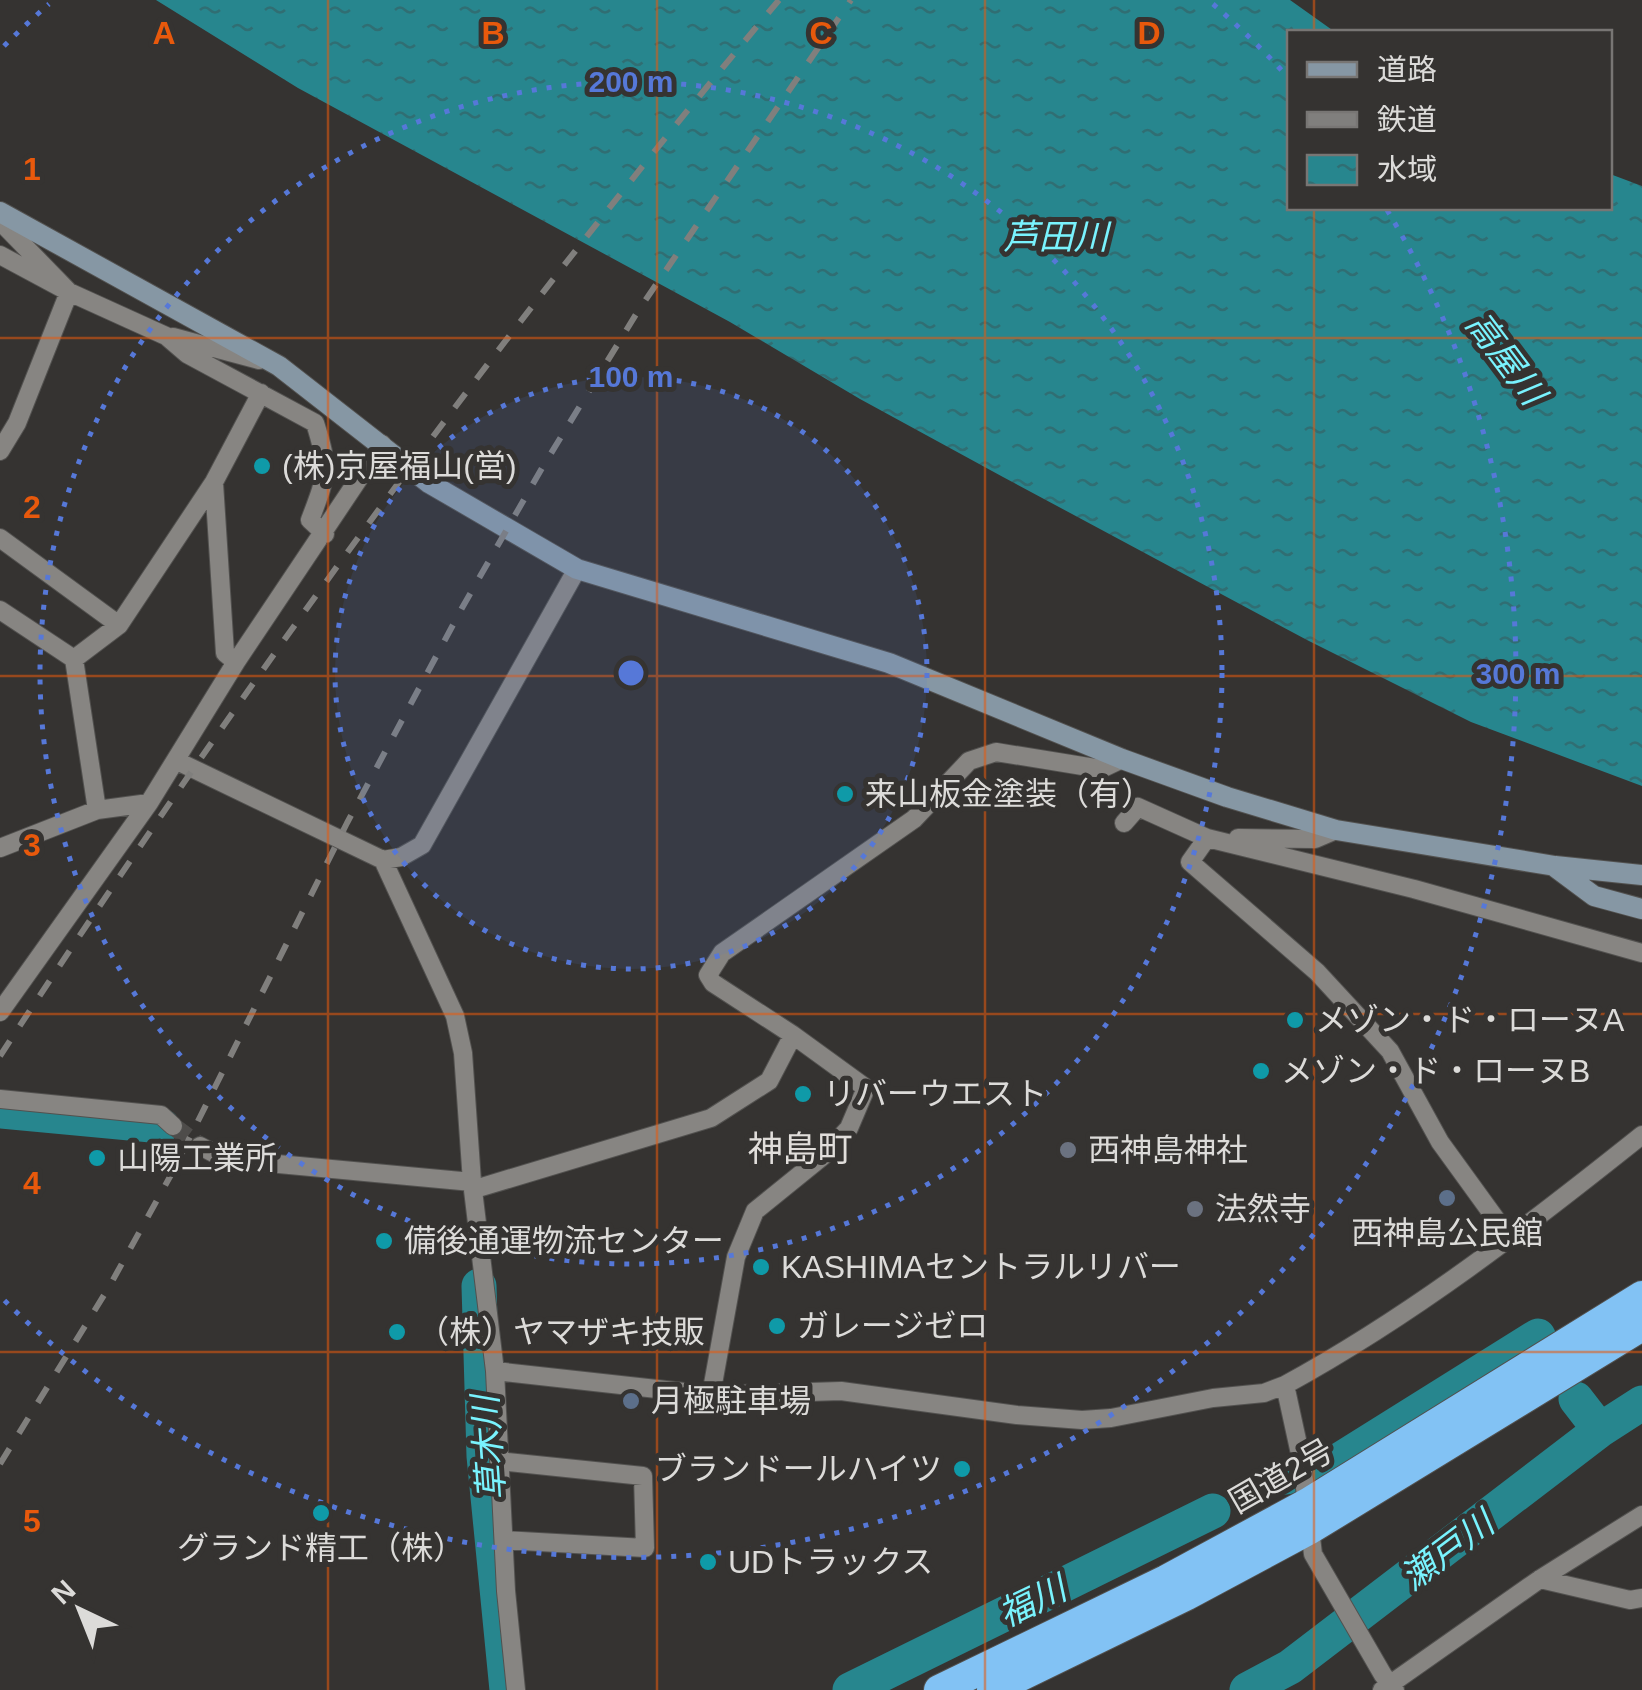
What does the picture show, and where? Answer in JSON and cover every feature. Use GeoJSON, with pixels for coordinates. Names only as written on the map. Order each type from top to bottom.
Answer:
{"type":"FeatureCollection","features":[{"type":"Feature","properties":{"kind":"highway","name":"国道2号"},"geometry":{"type":"LineString","coordinates":[[992,1690],[1187,1595],[1308,1508],[1642,1296]]}},
{"type":"Feature","properties":{"kind":"highway","name":"国道2号"},"geometry":{"type":"LineString","coordinates":[[939,1690],[1308,1508],[1642,1326]]}},
{"type":"Feature","properties":{"kind":"street"},"geometry":{"type":"LineString","coordinates":[[0,212],[279,366],[429,484],[577,569],[889,663],[1122,758],[1227,797],[1336,830],[1555,866],[1642,875]]}},
{"type":"Feature","properties":{"kind":"street"},"geometry":{"type":"LineString","coordinates":[[0,220],[69,292]]}},
{"type":"Feature","properties":{"kind":"street"},"geometry":{"type":"LineString","coordinates":[[0,255],[166,336],[279,366]]}},
{"type":"Feature","properties":{"kind":"street"},"geometry":{"type":"LineString","coordinates":[[3,438],[17,423],[69,292]]}},
{"type":"Feature","properties":{"kind":"street"},"geometry":{"type":"LineString","coordinates":[[166,336],[187,354],[314,423],[326,458],[326,478],[310,520],[325,534]]}},
{"type":"Feature","properties":{"kind":"street"},"geometry":{"type":"LineString","coordinates":[[74,659],[119,625],[214,482],[261,392]]}},
{"type":"Feature","properties":{"kind":"street"},"geometry":{"type":"LineString","coordinates":[[0,1012],[149,803],[236,662],[382,444]]}},
{"type":"Feature","properties":{"kind":"street"},"geometry":{"type":"LineString","coordinates":[[214,482],[226,652],[236,662]]}},
{"type":"Feature","properties":{"kind":"street"},"geometry":{"type":"LineString","coordinates":[[0,538],[119,625]]}},
{"type":"Feature","properties":{"kind":"street"},"geometry":{"type":"LineString","coordinates":[[177,761],[383,860],[400,858],[422,844],[577,569]]}},
{"type":"Feature","properties":{"kind":"street"},"geometry":{"type":"LineString","coordinates":[[0,610],[74,659],[98,810]]}},
{"type":"Feature","properties":{"kind":"street"},"geometry":{"type":"LineString","coordinates":[[710,1394],[736,1257],[754,1211],[824,1156],[849,1128],[866,1088],[793,1034],[713,983],[708,975],[722,953],[914,819],[969,761],[996,752],[1100,768],[1122,758]]}},
{"type":"Feature","properties":{"kind":"street"},"geometry":{"type":"LineString","coordinates":[[0,848],[98,810],[149,803]]}},
{"type":"Feature","properties":{"kind":"street"},"geometry":{"type":"LineString","coordinates":[[1124,823],[1138,807],[1207,838],[1414,889],[1642,953]]}},
{"type":"Feature","properties":{"kind":"street"},"geometry":{"type":"LineString","coordinates":[[1207,838],[1315,839],[1336,830]]}},
{"type":"Feature","properties":{"kind":"street"},"geometry":{"type":"LineString","coordinates":[[1207,838],[1190,862],[1317,972],[1390,1051],[1440,1142],[1510,1240]]}},
{"type":"Feature","properties":{"kind":"street"},"geometry":{"type":"LineString","coordinates":[[383,860],[455,1016],[463,1053],[495,1371],[516,1690]]}},
{"type":"Feature","properties":{"kind":"street"},"geometry":{"type":"LineString","coordinates":[[1555,866],[1594,896],[1642,909]]}},
{"type":"Feature","properties":{"kind":"street"},"geometry":{"type":"LineString","coordinates":[[200,1146],[225,1158],[474,1186],[711,1118],[770,1081],[793,1034]]}},
{"type":"Feature","properties":{"kind":"street"},"geometry":{"type":"LineString","coordinates":[[0,1099],[160,1116],[173,1126]]}},
{"type":"Feature","properties":{"kind":"street"},"geometry":{"type":"LineString","coordinates":[[495,1371],[710,1394],[841,1392],[1082,1420],[1264,1393],[1285,1386],[1359,1344],[1510,1240],[1642,1135]]}},
{"type":"Feature","properties":{"kind":"street"},"geometry":{"type":"LineString","coordinates":[[1285,1386],[1308,1508],[1387,1685],[1540,1579],[1642,1515]]}},
{"type":"Feature","properties":{"kind":"street"},"geometry":{"type":"LineString","coordinates":[[499,1462],[643,1476],[644,1548],[504,1540]]}},
{"type":"Feature","properties":{"kind":"street"},"geometry":{"type":"LineString","coordinates":[[1540,1579],[1630,1600],[1642,1598]]}},
{"type":"Feature","properties":{"kind":"water","name":"芦田川"},"geometry":{"type":"Polygon","coordinates":[[[156,0],[1290,0],[1332,30],[1287,30],[1287,210],[1612,210],[1612,175],[1642,186],[1642,786],[1471,722],[1307,640],[860,399],[730,322],[298,88],[156,0]]]}},
{"type":"Feature","properties":{"kind":"waterway","name":"草木川"},"geometry":{"type":"LineString","coordinates":[[0,1111],[162,1126]]}},
{"type":"Feature","properties":{"kind":"waterway","name":"草木川"},"geometry":{"type":"LineString","coordinates":[[479,1286],[484,1456],[507,1690]]}},
{"type":"Feature","properties":{"kind":"waterway","name":"福川"},"geometry":{"type":"LineString","coordinates":[[1287,1477],[1325,1469],[1538,1336],[1542,1344]]}},
{"type":"Feature","properties":{"kind":"waterway","name":"福川"},"geometry":{"type":"LineString","coordinates":[[1576,1399],[1600,1430]]}},
{"type":"Feature","properties":{"kind":"waterway","name":"瀬戸川"},"geometry":{"type":"LineString","coordinates":[[1247,1690],[1290,1667],[1600,1430],[1642,1403]]}},
{"type":"Feature","properties":{"kind":"waterway","name":"福川"},"geometry":{"type":"LineString","coordinates":[[850,1690],[1213,1511]]}},
{"type":"Feature","properties":{"kind":"tunnel"},"geometry":{"type":"LineString","coordinates":[[173,1126],[200,1146]]}},
{"type":"Feature","properties":{"kind":"railway"},"geometry":{"type":"LineString","coordinates":[[0,1056],[183,783],[374,516],[572,255],[779,0]]}},
{"type":"Feature","properties":{"kind":"railway"},"geometry":{"type":"LineString","coordinates":[[0,1464],[109,1287],[172,1173],[347,823],[542,468],[638,311],[851,0]]}},
{"type":"Feature","properties":{"kind":"place","name":"(株)京屋福山(営)"},"geometry":{"type":"Point","coordinates":[262,466]}},
{"type":"Feature","properties":{"kind":"place","name":"来山板金塗装（有）"},"geometry":{"type":"Point","coordinates":[845,794]}},
{"type":"Feature","properties":{"kind":"place","name":"メゾン・ド・ローヌA"},"geometry":{"type":"Point","coordinates":[1295,1020]}},
{"type":"Feature","properties":{"kind":"place","name":"メゾン・ド・ローヌB"},"geometry":{"type":"Point","coordinates":[1261,1071]}},
{"type":"Feature","properties":{"kind":"place","name":"リバーウエスト"},"geometry":{"type":"Point","coordinates":[803,1094]}},
{"type":"Feature","properties":{"kind":"place","name":"西神島神社"},"geometry":{"type":"Point","coordinates":[1068,1150]}},
{"type":"Feature","properties":{"kind":"place","name":"山陽工業所"},"geometry":{"type":"Point","coordinates":[97,1158]}},
{"type":"Feature","properties":{"kind":"place","name":"西神島公民館"},"geometry":{"type":"Point","coordinates":[1447,1198]}},
{"type":"Feature","properties":{"kind":"place","name":"法然寺"},"geometry":{"type":"Point","coordinates":[1195,1209]}},
{"type":"Feature","properties":{"kind":"place","name":"備後通運物流センター"},"geometry":{"type":"Point","coordinates":[384,1241]}},
{"type":"Feature","properties":{"kind":"place","name":"KASHIMAセントラルリバー"},"geometry":{"type":"Point","coordinates":[761,1267]}},
{"type":"Feature","properties":{"kind":"place","name":"ガレージゼロ"},"geometry":{"type":"Point","coordinates":[777,1326]}},
{"type":"Feature","properties":{"kind":"place","name":"（株）ヤマザキ技販"},"geometry":{"type":"Point","coordinates":[397,1332]}},
{"type":"Feature","properties":{"kind":"place","name":"月極駐車場"},"geometry":{"type":"Point","coordinates":[631,1401]}},
{"type":"Feature","properties":{"kind":"place","name":"ブランドールハイツ"},"geometry":{"type":"Point","coordinates":[962,1469]}},
{"type":"Feature","properties":{"kind":"place","name":"グランド精工（株）"},"geometry":{"type":"Point","coordinates":[321,1513]}},
{"type":"Feature","properties":{"kind":"place","name":"UDトラックス"},"geometry":{"type":"Point","coordinates":[708,1562]}},
{"type":"Feature","properties":{"kind":"district","name":"神島町"},"geometry":{"type":"Point","coordinates":[800,1148]}},
{"type":"Feature","properties":{"kind":"water label","name":"高屋川"},"geometry":{"type":"Point","coordinates":[1506,358]}}]}
